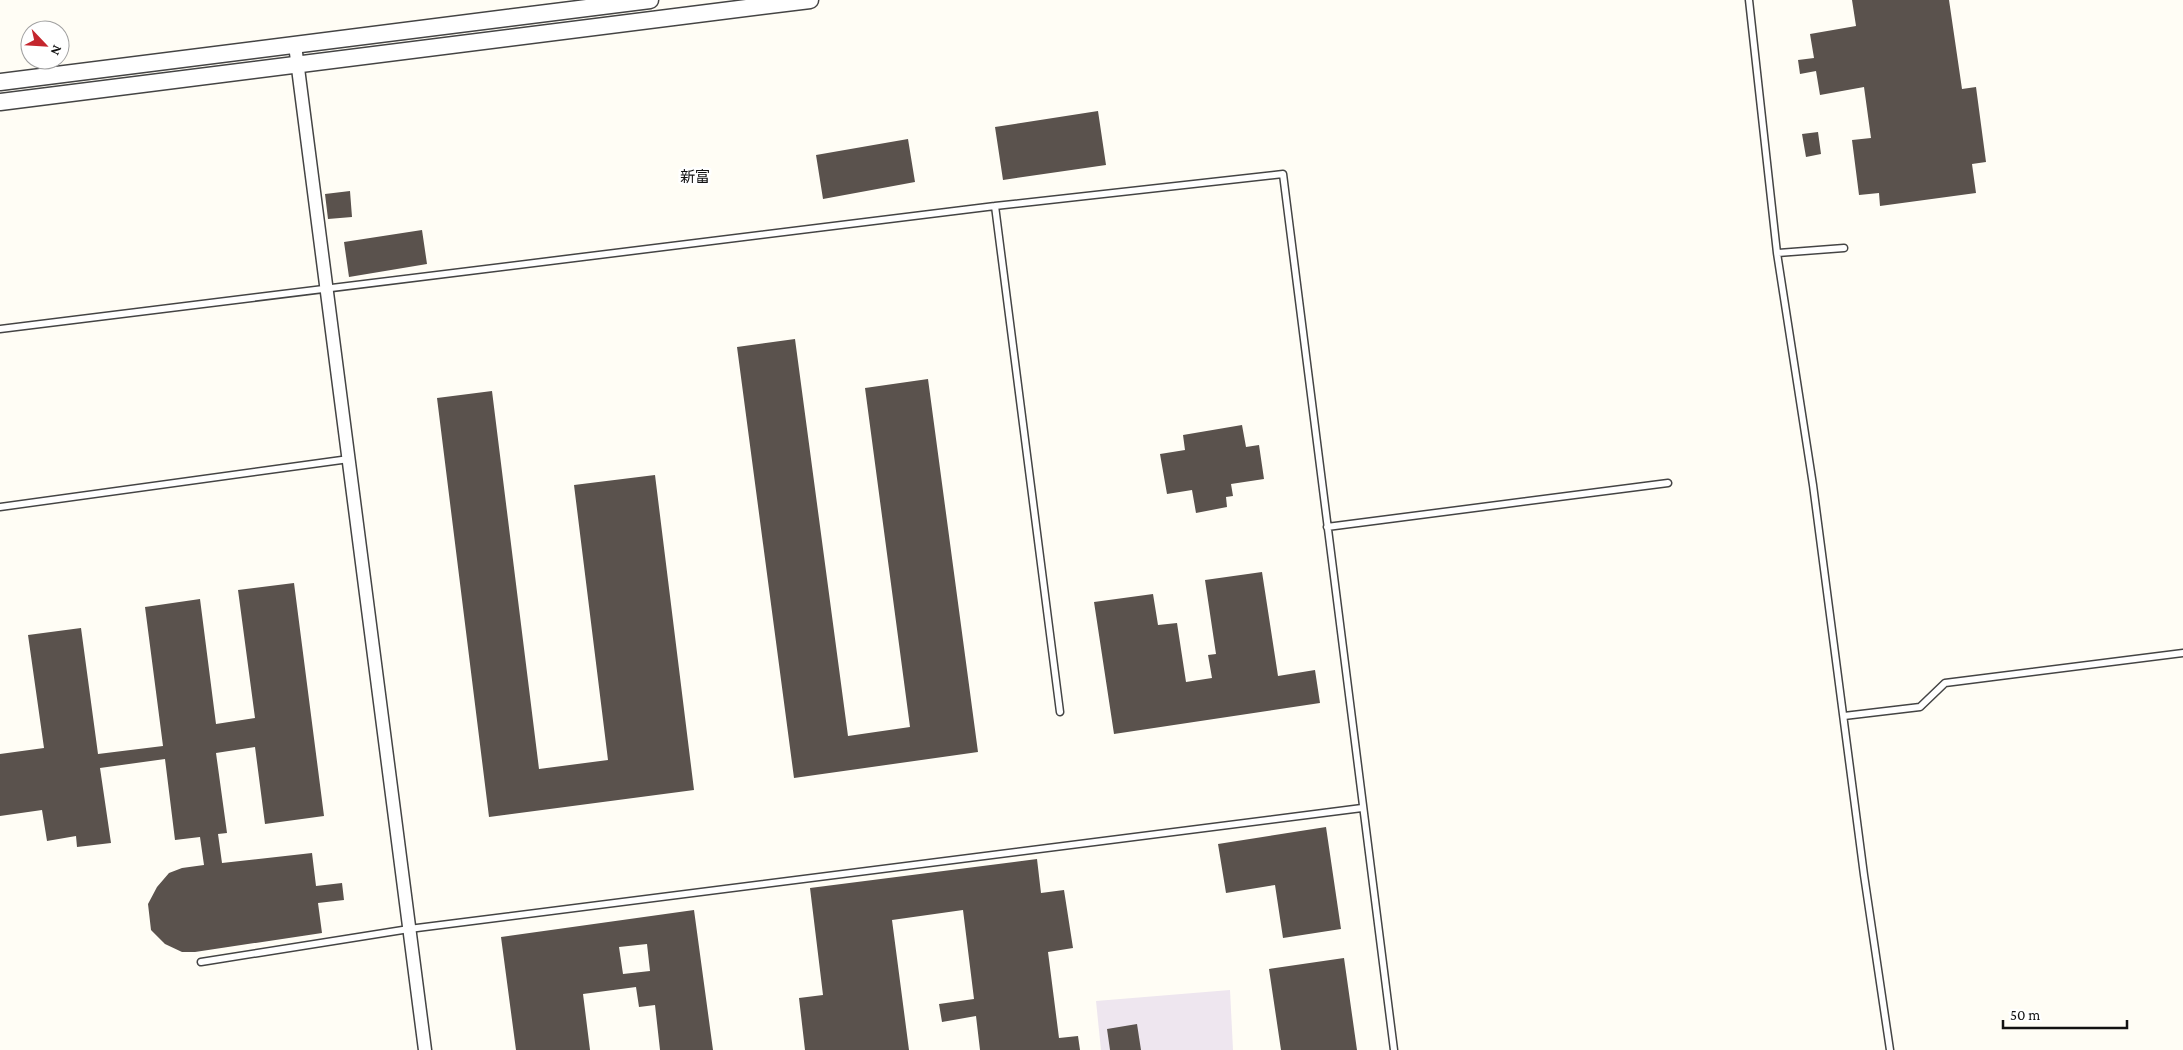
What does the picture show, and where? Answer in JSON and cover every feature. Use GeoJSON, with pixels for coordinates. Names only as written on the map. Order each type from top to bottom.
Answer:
{"type":"FeatureCollection","features":[{"type":"Feature","properties":{"kind":"street"},"geometry":{"type":"LineString","coordinates":[[0,82],[650,0]]}},
{"type":"Feature","properties":{"kind":"street"},"geometry":{"type":"LineString","coordinates":[[0,102],[761,3],[810,0]]}},
{"type":"Feature","properties":{"kind":"street"},"geometry":{"type":"LineString","coordinates":[[295,45],[425,1050]]}},
{"type":"Feature","properties":{"kind":"lane"},"geometry":{"type":"LineString","coordinates":[[1749,0],[1777,253],[1813,485],[1864,875],[1890,1050]]}},
{"type":"Feature","properties":{"kind":"lane"},"geometry":{"type":"LineString","coordinates":[[0,329],[995,206],[1283,174],[1394,1050]]}},
{"type":"Feature","properties":{"kind":"lane"},"geometry":{"type":"LineString","coordinates":[[995,206],[1060,712]]}},
{"type":"Feature","properties":{"kind":"lane"},"geometry":{"type":"LineString","coordinates":[[1777,253],[1844,248]]}},
{"type":"Feature","properties":{"kind":"lane"},"geometry":{"type":"LineString","coordinates":[[0,508],[349,459]]}},
{"type":"Feature","properties":{"kind":"lane"},"geometry":{"type":"LineString","coordinates":[[1327,527],[1668,483]]}},
{"type":"Feature","properties":{"kind":"lane"},"geometry":{"type":"LineString","coordinates":[[1844,716],[1920,707],[1944,683],[2183,653]]}},
{"type":"Feature","properties":{"kind":"lane"},"geometry":{"type":"LineString","coordinates":[[201,962],[410,929],[1362,808]]}},
{"type":"Feature","properties":{"kind":"shaded area"},"geometry":{"type":"Polygon","coordinates":[[[1230,990],[1233,1050],[1101,1050],[1096,1001],[1230,990]]]}},
{"type":"Feature","properties":{"kind":"building"},"geometry":{"type":"Polygon","coordinates":[[[1852,0],[1949,0],[1962,89],[1976,87],[1986,162],[1972,164],[1976,193],[1880,206],[1879,193],[1859,195],[1852,140],[1871,138],[1864,87],[1820,95],[1816,71],[1800,74],[1798,60],[1814,58],[1810,34],[1856,26],[1852,0]]]}},
{"type":"Feature","properties":{"kind":"building"},"geometry":{"type":"Polygon","coordinates":[[[1098,111],[1106,165],[1003,180],[995,127],[1098,111]]]}},
{"type":"Feature","properties":{"kind":"building"},"geometry":{"type":"Polygon","coordinates":[[[1818,132],[1821,154],[1806,157],[1802,134],[1818,132]]]}},
{"type":"Feature","properties":{"kind":"building"},"geometry":{"type":"Polygon","coordinates":[[[908,139],[915,182],[823,199],[816,155],[908,139]]]}},
{"type":"Feature","properties":{"kind":"building"},"geometry":{"type":"Polygon","coordinates":[[[350,191],[352,217],[328,219],[325,194],[350,191]]]}},
{"type":"Feature","properties":{"kind":"building"},"geometry":{"type":"Polygon","coordinates":[[[422,230],[427,264],[349,277],[344,242],[422,230]]]}},
{"type":"Feature","properties":{"kind":"building"},"geometry":{"type":"Polygon","coordinates":[[[795,339],[848,736],[910,727],[865,388],[928,379],[978,752],[794,778],[737,347],[795,339]]]}},
{"type":"Feature","properties":{"kind":"building"},"geometry":{"type":"Polygon","coordinates":[[[492,391],[539,769],[608,760],[574,485],[655,475],[694,790],[489,817],[437,398],[492,391]]]}},
{"type":"Feature","properties":{"kind":"building"},"geometry":{"type":"Polygon","coordinates":[[[1242,425],[1246,447],[1259,445],[1264,479],[1231,484],[1233,496],[1226,497],[1227,507],[1196,513],[1192,490],[1167,494],[1160,454],[1185,450],[1183,435],[1242,425]]]}},
{"type":"Feature","properties":{"kind":"building"},"geometry":{"type":"Polygon","coordinates":[[[1262,572],[1278,676],[1315,670],[1320,703],[1114,734],[1094,602],[1153,594],[1158,625],[1177,623],[1186,682],[1212,678],[1208,655],[1216,654],[1205,580],[1262,572]]]}},
{"type":"Feature","properties":{"kind":"building"},"geometry":{"type":"Polygon","coordinates":[[[294,583],[324,816],[265,824],[255,747],[216,753],[227,833],[218,834],[222,863],[312,853],[316,886],[342,883],[344,900],[318,903],[322,933],[195,952],[182,952],[165,944],[151,930],[148,904],[157,887],[169,873],[182,868],[204,865],[200,837],[175,840],[165,759],[100,768],[111,843],[77,847],[76,836],[47,841],[42,810],[0,816],[0,754],[44,748],[28,635],[81,628],[98,754],[163,746],[145,607],[200,599],[216,724],[255,718],[238,590],[294,583]]]}},
{"type":"Feature","properties":{"kind":"building"},"geometry":{"type":"Polygon","coordinates":[[[1326,827],[1341,929],[1283,938],[1275,885],[1226,893],[1218,844],[1326,827]]]}},
{"type":"Feature","properties":{"kind":"building"},"geometry":{"type":"Polygon","coordinates":[[[1037,859],[1041,893],[1064,890],[1073,948],[1048,952],[1059,1038],[1078,1036],[1080,1050],[980,1050],[976,1016],[942,1022],[939,1004],[974,999],[963,910],[892,920],[909,1050],[805,1050],[799,998],[823,995],[810,888],[1037,859]]]}},
{"type":"Feature","properties":{"kind":"building"},"geometry":{"type":"Polygon","coordinates":[[[694,910],[713,1050],[660,1050],[655,1005],[639,1007],[636,987],[583,994],[590,1050],[516,1050],[501,937],[694,910]],[[647,944],[619,947],[623,974],[650,971],[647,944]]]}},
{"type":"Feature","properties":{"kind":"building"},"geometry":{"type":"Polygon","coordinates":[[[1344,958],[1357,1050],[1281,1050],[1269,969],[1344,958]]]}},
{"type":"Feature","properties":{"kind":"building"},"geometry":{"type":"Polygon","coordinates":[[[1137,1024],[1141,1050],[1110,1050],[1107,1029],[1137,1024]]]}},
{"type":"Feature","properties":{"kind":"district","name":"新富"},"geometry":{"type":"Point","coordinates":[695,177]}}]}
